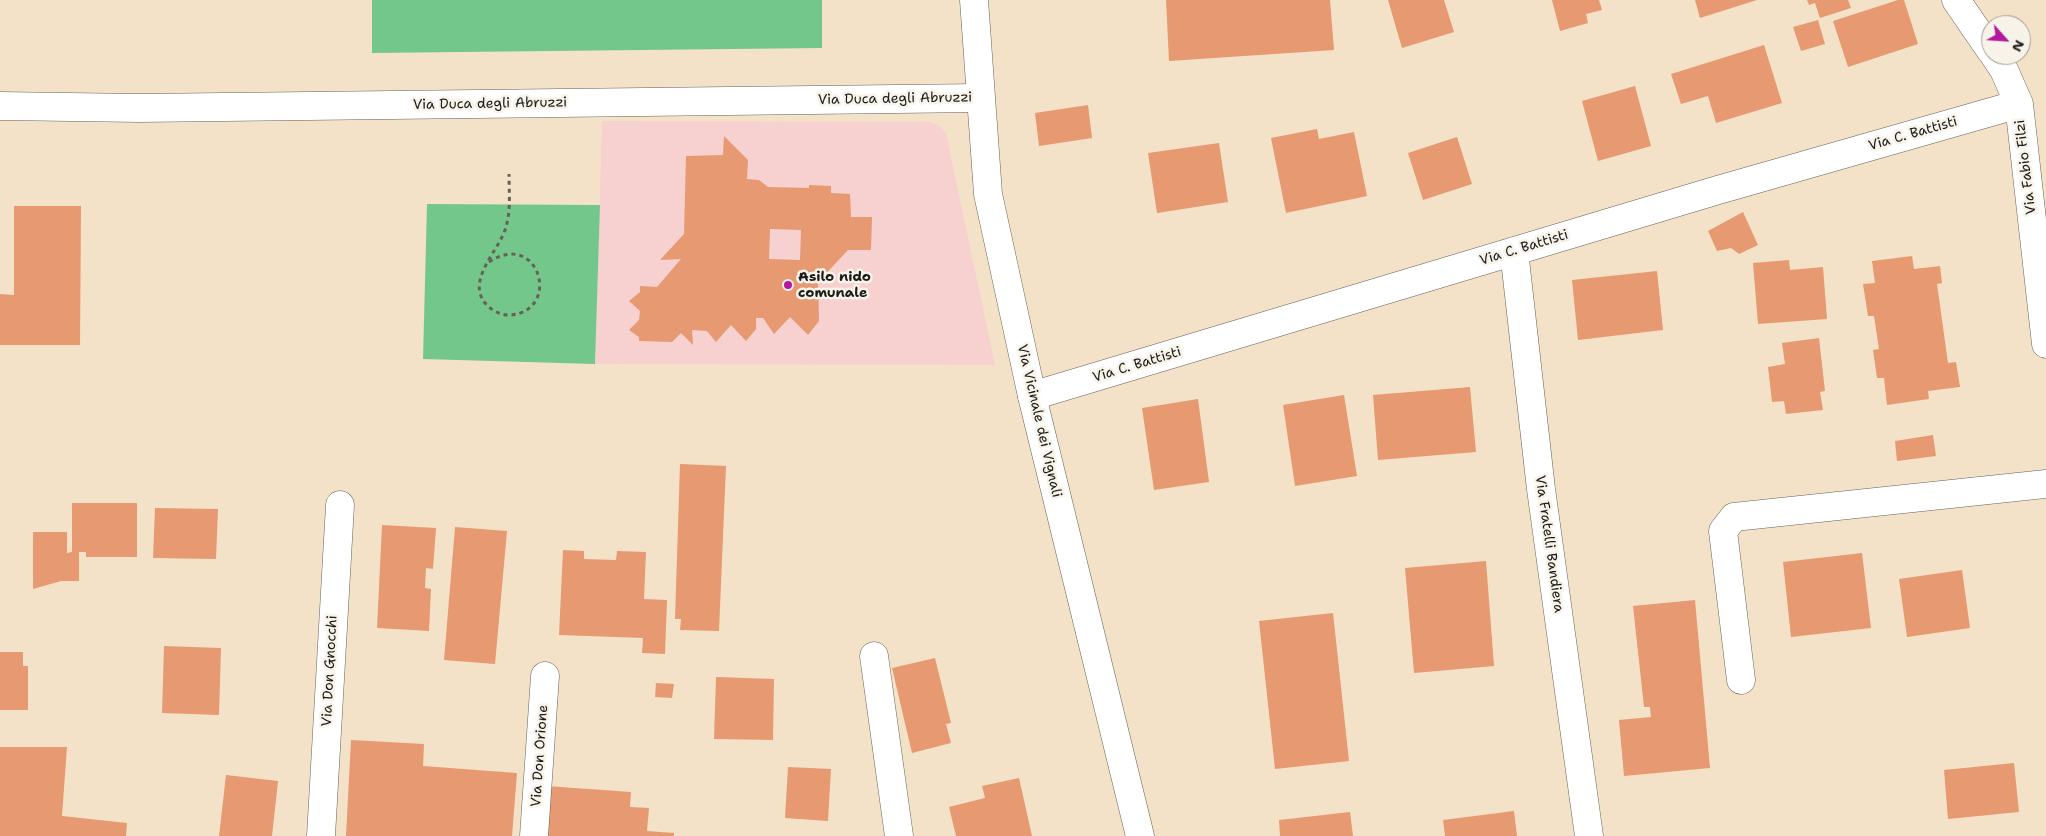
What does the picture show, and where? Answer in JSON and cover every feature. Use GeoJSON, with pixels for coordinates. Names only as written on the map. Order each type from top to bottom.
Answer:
{"type":"FeatureCollection","features":[{"type":"Feature","properties":{"kind":"street","name":"Via Vicinale dei Vignali"},"geometry":{"type":"LineString","coordinates":[[974,0],[988,194],[1032,396],[1140,836]]}},
{"type":"Feature","properties":{"kind":"street"},"geometry":{"type":"LineString","coordinates":[[1956,0],[1981,36]]}},
{"type":"Feature","properties":{"kind":"street","name":"Via Fabio Filzi"},"geometry":{"type":"LineString","coordinates":[[2001,65],[2018,104],[2046,344]]}},
{"type":"Feature","properties":{"kind":"street","name":"Via Duca degli Abruzzi"},"geometry":{"type":"LineString","coordinates":[[0,106],[140,108],[980,98]]}},
{"type":"Feature","properties":{"kind":"street","name":"Via C. Battisti"},"geometry":{"type":"LineString","coordinates":[[1032,396],[1514,251],[2018,104]]}},
{"type":"Feature","properties":{"kind":"street","name":"Via Fratelli Bandiera"},"geometry":{"type":"LineString","coordinates":[[1514,251],[1541,489],[1588,836]]}},
{"type":"Feature","properties":{"kind":"street"},"geometry":{"type":"LineString","coordinates":[[1740,680],[1724,531],[1734,518],[2046,484]]}},
{"type":"Feature","properties":{"kind":"street","name":"Via Don Gnocchi"},"geometry":{"type":"LineString","coordinates":[[321,836],[340,505]]}},
{"type":"Feature","properties":{"kind":"street"},"geometry":{"type":"LineString","coordinates":[[874,656],[899,836]]}},
{"type":"Feature","properties":{"kind":"street","name":"Via Don Orione"},"geometry":{"type":"LineString","coordinates":[[534,836],[545,676]]}},
{"type":"Feature","properties":{"kind":"path"},"geometry":{"type":"LineString","coordinates":[[489,262],[502,255],[517,254],[533,264],[539,273],[540,293],[528,310],[508,316],[498,313],[489,308],[483,300],[480,290],[483,270],[502,238],[506,226],[509,205],[509,174]]}},
{"type":"Feature","properties":{"kind":"shaded area","name":"Asilo nido comunale"},"geometry":{"type":"Polygon","coordinates":[[[602,121],[930,122],[940,126],[946,134],[995,365],[595,364],[602,121]]]}},
{"type":"Feature","properties":{"kind":"green space"},"geometry":{"type":"Polygon","coordinates":[[[372,0],[822,0],[822,48],[372,53],[372,0]]]}},
{"type":"Feature","properties":{"kind":"green space"},"geometry":{"type":"Polygon","coordinates":[[[427,204],[600,205],[595,364],[423,359],[427,204]]]}},
{"type":"Feature","properties":{"kind":"building"},"geometry":{"type":"Polygon","coordinates":[[[1166,0],[1330,0],[1334,50],[1169,61],[1166,0]]]}},
{"type":"Feature","properties":{"kind":"building"},"geometry":{"type":"Polygon","coordinates":[[[1388,0],[1444,0],[1454,32],[1402,48],[1388,0]]]}},
{"type":"Feature","properties":{"kind":"building"},"geometry":{"type":"Polygon","coordinates":[[[1552,0],[1599,0],[1602,10],[1586,14],[1588,23],[1560,31],[1552,0]]]}},
{"type":"Feature","properties":{"kind":"building"},"geometry":{"type":"Polygon","coordinates":[[[1695,0],[1757,0],[1700,18],[1695,0]]]}},
{"type":"Feature","properties":{"kind":"building"},"geometry":{"type":"Polygon","coordinates":[[[1807,0],[1848,0],[1851,8],[1820,18],[1815,3],[1809,5],[1807,0]]]}},
{"type":"Feature","properties":{"kind":"building"},"geometry":{"type":"Polygon","coordinates":[[[1898,0],[1904,0],[1918,44],[1848,67],[1833,21],[1898,0]]]}},
{"type":"Feature","properties":{"kind":"building"},"geometry":{"type":"Polygon","coordinates":[[[1818,20],[1825,44],[1801,51],[1793,27],[1818,20]]]}},
{"type":"Feature","properties":{"kind":"building"},"geometry":{"type":"Polygon","coordinates":[[[1764,45],[1782,103],[1716,123],[1708,96],[1681,104],[1671,74],[1764,45]]]}},
{"type":"Feature","properties":{"kind":"building"},"geometry":{"type":"Polygon","coordinates":[[[1635,86],[1651,146],[1598,161],[1582,101],[1635,86]]]}},
{"type":"Feature","properties":{"kind":"building"},"geometry":{"type":"Polygon","coordinates":[[[1088,105],[1092,138],[1039,146],[1035,113],[1088,105]]]}},
{"type":"Feature","properties":{"kind":"building"},"geometry":{"type":"Polygon","coordinates":[[[1317,129],[1319,139],[1354,132],[1367,196],[1286,213],[1271,138],[1317,129]]]}},
{"type":"Feature","properties":{"kind":"building"},"geometry":{"type":"Polygon","coordinates":[[[724,136],[748,160],[747,179],[759,180],[768,187],[809,188],[809,185],[831,186],[831,193],[850,194],[851,217],[872,217],[871,250],[848,250],[818,282],[819,321],[808,335],[790,317],[774,334],[763,318],[756,318],[756,329],[746,341],[731,325],[716,342],[707,331],[692,330],[693,345],[681,333],[672,342],[639,341],[639,337],[629,330],[639,320],[640,311],[629,301],[640,292],[640,286],[657,287],[681,259],[660,260],[684,234],[686,156],[723,155],[724,136]],[[770,229],[769,259],[800,260],[801,230],[770,229]]]}},
{"type":"Feature","properties":{"kind":"building"},"geometry":{"type":"Polygon","coordinates":[[[1457,137],[1472,184],[1423,200],[1408,153],[1457,137]]]}},
{"type":"Feature","properties":{"kind":"building"},"geometry":{"type":"Polygon","coordinates":[[[1219,143],[1228,202],[1157,213],[1148,153],[1219,143]]]}},
{"type":"Feature","properties":{"kind":"building"},"geometry":{"type":"Polygon","coordinates":[[[14,206],[81,206],[80,345],[0,345],[0,294],[14,295],[14,206]]]}},
{"type":"Feature","properties":{"kind":"building"},"geometry":{"type":"Polygon","coordinates":[[[1743,212],[1758,245],[1739,254],[1731,248],[1717,251],[1708,231],[1743,212]]]}},
{"type":"Feature","properties":{"kind":"building"},"geometry":{"type":"Polygon","coordinates":[[[1912,256],[1914,269],[1940,266],[1942,283],[1937,284],[1948,363],[1956,362],[1960,387],[1928,391],[1929,399],[1887,405],[1884,378],[1877,378],[1873,350],[1879,349],[1874,316],[1868,316],[1863,284],[1875,283],[1872,261],[1912,256]]]}},
{"type":"Feature","properties":{"kind":"building"},"geometry":{"type":"Polygon","coordinates":[[[1789,260],[1790,270],[1823,267],[1827,319],[1758,324],[1753,263],[1789,260]]]}},
{"type":"Feature","properties":{"kind":"building"},"geometry":{"type":"Polygon","coordinates":[[[1657,271],[1663,330],[1578,340],[1572,280],[1657,271]]]}},
{"type":"Feature","properties":{"kind":"building"},"geometry":{"type":"Polygon","coordinates":[[[1819,338],[1825,391],[1820,392],[1823,410],[1786,414],[1784,401],[1772,402],[1768,367],[1785,364],[1782,343],[1819,338]]]}},
{"type":"Feature","properties":{"kind":"building"},"geometry":{"type":"Polygon","coordinates":[[[1470,387],[1476,452],[1378,460],[1373,395],[1470,387]]]}},
{"type":"Feature","properties":{"kind":"building"},"geometry":{"type":"Polygon","coordinates":[[[1344,395],[1357,476],[1295,486],[1283,405],[1344,395]]]}},
{"type":"Feature","properties":{"kind":"building"},"geometry":{"type":"Polygon","coordinates":[[[1198,399],[1209,482],[1154,490],[1142,408],[1198,399]]]}},
{"type":"Feature","properties":{"kind":"building"},"geometry":{"type":"Polygon","coordinates":[[[1933,435],[1936,456],[1897,461],[1895,441],[1933,435]]]}},
{"type":"Feature","properties":{"kind":"building"},"geometry":{"type":"Polygon","coordinates":[[[680,464],[726,466],[719,631],[680,630],[681,619],[675,619],[680,464]]]}},
{"type":"Feature","properties":{"kind":"building"},"geometry":{"type":"Polygon","coordinates":[[[72,503],[137,503],[137,557],[86,557],[86,552],[79,552],[79,581],[61,581],[33,589],[33,532],[67,532],[67,553],[72,552],[72,503]]]}},
{"type":"Feature","properties":{"kind":"building"},"geometry":{"type":"Polygon","coordinates":[[[155,508],[218,509],[216,559],[153,558],[155,508]]]}},
{"type":"Feature","properties":{"kind":"building"},"geometry":{"type":"Polygon","coordinates":[[[382,525],[436,528],[433,569],[426,568],[425,588],[431,589],[429,631],[377,628],[382,525]]]}},
{"type":"Feature","properties":{"kind":"building"},"geometry":{"type":"Polygon","coordinates":[[[455,527],[507,531],[495,664],[444,660],[455,527]]]}},
{"type":"Feature","properties":{"kind":"building"},"geometry":{"type":"Polygon","coordinates":[[[563,550],[584,551],[584,559],[616,560],[617,551],[646,552],[644,599],[667,600],[665,654],[642,653],[643,638],[559,635],[563,550]]]}},
{"type":"Feature","properties":{"kind":"building"},"geometry":{"type":"Polygon","coordinates":[[[1862,553],[1871,628],[1791,637],[1783,562],[1862,553]]]}},
{"type":"Feature","properties":{"kind":"building"},"geometry":{"type":"Polygon","coordinates":[[[1486,561],[1494,666],[1414,673],[1405,568],[1486,561]]]}},
{"type":"Feature","properties":{"kind":"building"},"geometry":{"type":"Polygon","coordinates":[[[1962,570],[1970,628],[1907,637],[1899,579],[1962,570]]]}},
{"type":"Feature","properties":{"kind":"building"},"geometry":{"type":"Polygon","coordinates":[[[1695,600],[1710,768],[1624,776],[1619,720],[1651,717],[1650,707],[1644,707],[1633,606],[1695,600]]]}},
{"type":"Feature","properties":{"kind":"building"},"geometry":{"type":"Polygon","coordinates":[[[1333,613],[1349,761],[1275,769],[1259,621],[1333,613]]]}},
{"type":"Feature","properties":{"kind":"building"},"geometry":{"type":"Polygon","coordinates":[[[164,646],[221,648],[219,715],[162,713],[164,646]]]}},
{"type":"Feature","properties":{"kind":"building"},"geometry":{"type":"Polygon","coordinates":[[[0,652],[23,652],[23,666],[28,666],[28,710],[0,710],[0,652]]]}},
{"type":"Feature","properties":{"kind":"building"},"geometry":{"type":"Polygon","coordinates":[[[935,658],[951,723],[946,724],[951,743],[912,753],[892,668],[935,658]]]}},
{"type":"Feature","properties":{"kind":"building"},"geometry":{"type":"Polygon","coordinates":[[[716,677],[774,679],[773,740],[714,739],[716,677]]]}},
{"type":"Feature","properties":{"kind":"building"},"geometry":{"type":"Polygon","coordinates":[[[656,683],[674,684],[672,698],[655,697],[656,683]]]}},
{"type":"Feature","properties":{"kind":"building"},"geometry":{"type":"Polygon","coordinates":[[[351,740],[424,744],[423,766],[517,773],[512,836],[346,836],[351,740]]]}},
{"type":"Feature","properties":{"kind":"building"},"geometry":{"type":"Polygon","coordinates":[[[0,747],[67,747],[62,816],[127,823],[126,836],[0,836],[0,747]]]}},
{"type":"Feature","properties":{"kind":"building"},"geometry":{"type":"Polygon","coordinates":[[[2014,763],[2019,812],[1948,819],[1944,770],[2014,763]]]}},
{"type":"Feature","properties":{"kind":"building"},"geometry":{"type":"Polygon","coordinates":[[[788,767],[831,769],[828,821],[785,818],[788,767]]]}},
{"type":"Feature","properties":{"kind":"building"},"geometry":{"type":"Polygon","coordinates":[[[226,775],[278,781],[272,836],[219,836],[226,775]]]}},
{"type":"Feature","properties":{"kind":"building"},"geometry":{"type":"Polygon","coordinates":[[[1019,778],[1032,836],[956,836],[949,807],[985,798],[982,786],[1019,778]]]}},
{"type":"Feature","properties":{"kind":"building"},"geometry":{"type":"Polygon","coordinates":[[[547,786],[631,792],[630,807],[649,808],[647,831],[674,833],[674,836],[543,836],[547,786]]]}},
{"type":"Feature","properties":{"kind":"building"},"geometry":{"type":"Polygon","coordinates":[[[1514,811],[1517,836],[1445,836],[1443,820],[1514,811]]]}},
{"type":"Feature","properties":{"kind":"building"},"geometry":{"type":"Polygon","coordinates":[[[1350,812],[1353,836],[1280,836],[1279,820],[1350,812]]]}},
{"type":"Feature","properties":{"kind":"place","name":"Asilo nido comunale"},"geometry":{"type":"Point","coordinates":[788,285]}}]}
